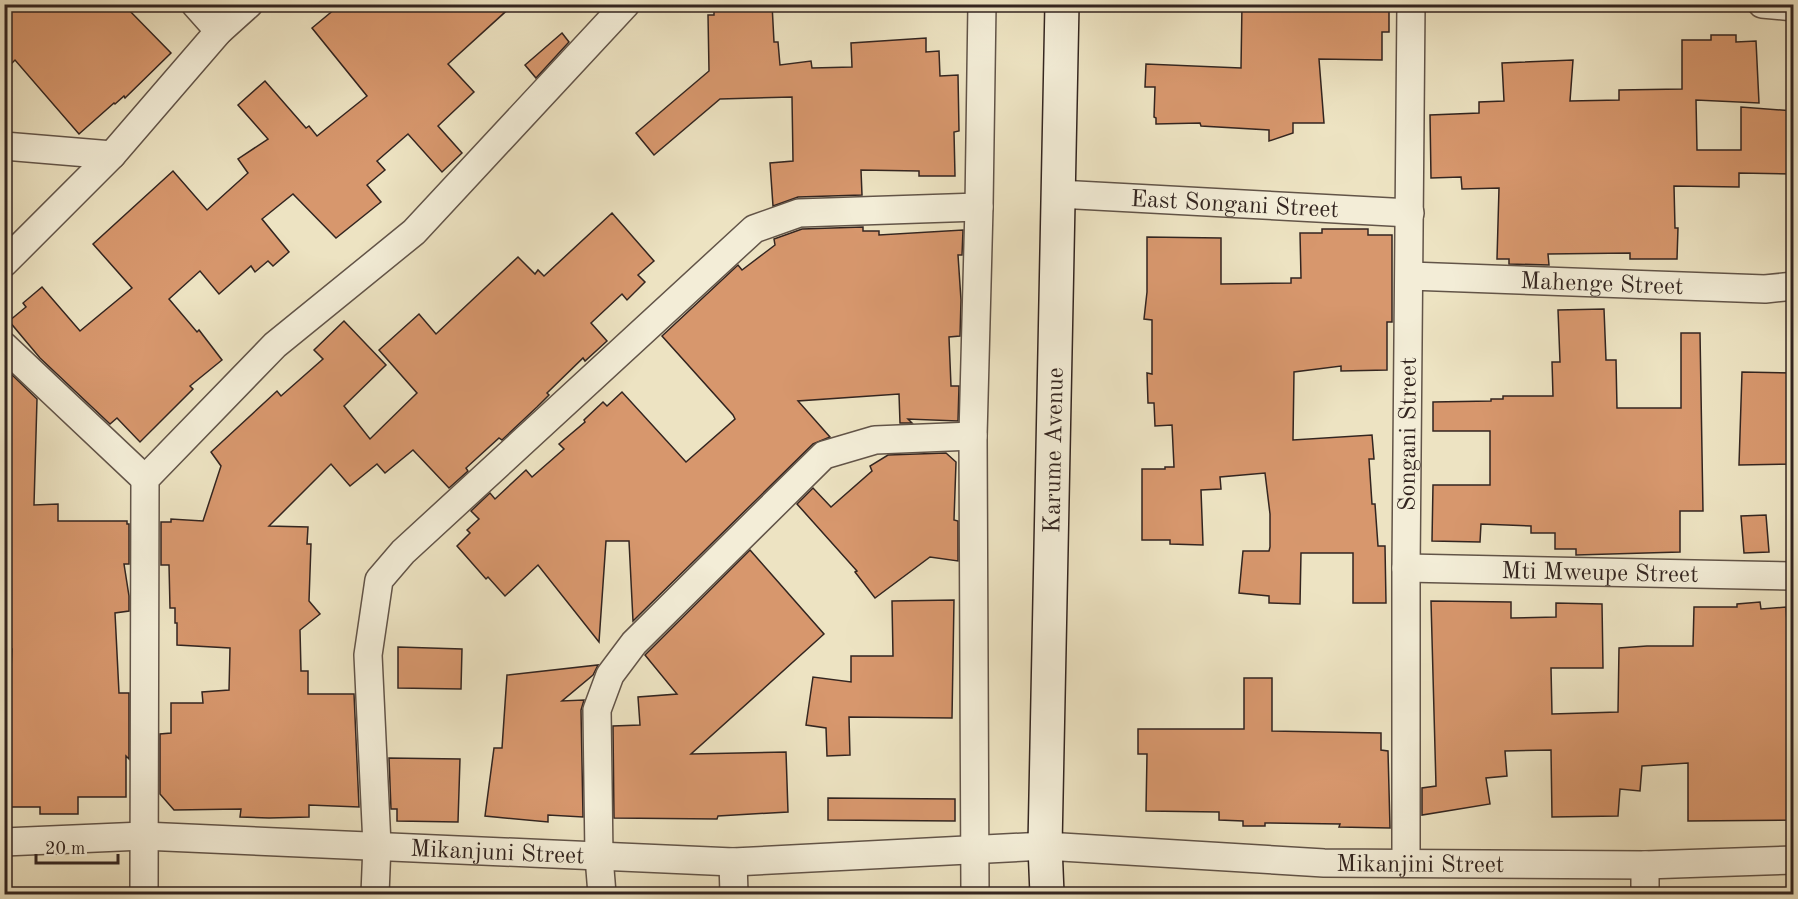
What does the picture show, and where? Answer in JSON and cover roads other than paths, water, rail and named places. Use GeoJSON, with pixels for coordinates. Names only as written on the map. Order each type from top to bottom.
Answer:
{"type":"FeatureCollection","features":[{"type":"Feature","properties":{"kind":"main road","name":"Karume Avenue"},"geometry":{"type":"LineString","coordinates":[[1047,894],[1033,847],[1058,194],[1062,4]]}},
{"type":"Feature","properties":{"kind":"street"},"geometry":{"type":"LineString","coordinates":[[195,4],[219,31]]}},
{"type":"Feature","properties":{"kind":"street"},"geometry":{"type":"LineString","coordinates":[[4,263],[112,155],[219,31],[249,4]]}},
{"type":"Feature","properties":{"kind":"street"},"geometry":{"type":"LineString","coordinates":[[144,894],[145,479],[275,345],[414,232],[626,4]]}},
{"type":"Feature","properties":{"kind":"street"},"geometry":{"type":"LineString","coordinates":[[975,894],[983,851],[973,436],[980,207],[982,4]]}},
{"type":"Feature","properties":{"kind":"street","name":"Songani Street"},"geometry":{"type":"LineString","coordinates":[[1406,863],[1411,4]]}},
{"type":"Feature","properties":{"kind":"street"},"geometry":{"type":"LineString","coordinates":[[1762,4],[1794,7]]}},
{"type":"Feature","properties":{"kind":"street"},"geometry":{"type":"LineString","coordinates":[[4,146],[112,155]]}},
{"type":"Feature","properties":{"kind":"street","name":"East Songani Street"},"geometry":{"type":"LineString","coordinates":[[1058,194],[1410,213]]}},
{"type":"Feature","properties":{"kind":"street"},"geometry":{"type":"LineString","coordinates":[[375,894],[377,845],[368,655],[379,580],[403,552],[754,229],[799,213],[980,207]]}},
{"type":"Feature","properties":{"kind":"street","name":"Mahenge Street"},"geometry":{"type":"LineString","coordinates":[[1410,276],[1766,289],[1794,286]]}},
{"type":"Feature","properties":{"kind":"street"},"geometry":{"type":"LineString","coordinates":[[4,346],[145,479]]}},
{"type":"Feature","properties":{"kind":"street"},"geometry":{"type":"LineString","coordinates":[[602,894],[599,857],[597,710],[610,675],[634,643],[824,455],[875,440],[973,436]]}},
{"type":"Feature","properties":{"kind":"street","name":"Mti Mweupe Street"},"geometry":{"type":"LineString","coordinates":[[1406,568],[1794,576]]}},
{"type":"Feature","properties":{"kind":"street","name":"Mikanjuni Street"},"geometry":{"type":"LineString","coordinates":[[4,842],[143,836],[733,862],[983,851]]}},
{"type":"Feature","properties":{"kind":"street","name":"Mikanjini Street"},"geometry":{"type":"LineString","coordinates":[[983,851],[1033,847],[1324,864],[1645,865],[1794,860]]}},
{"type":"Feature","properties":{"kind":"street"},"geometry":{"type":"LineString","coordinates":[[733,862],[734,894]]}},
{"type":"Feature","properties":{"kind":"street"},"geometry":{"type":"LineString","coordinates":[[1645,865],[1645,894]]}}]}
